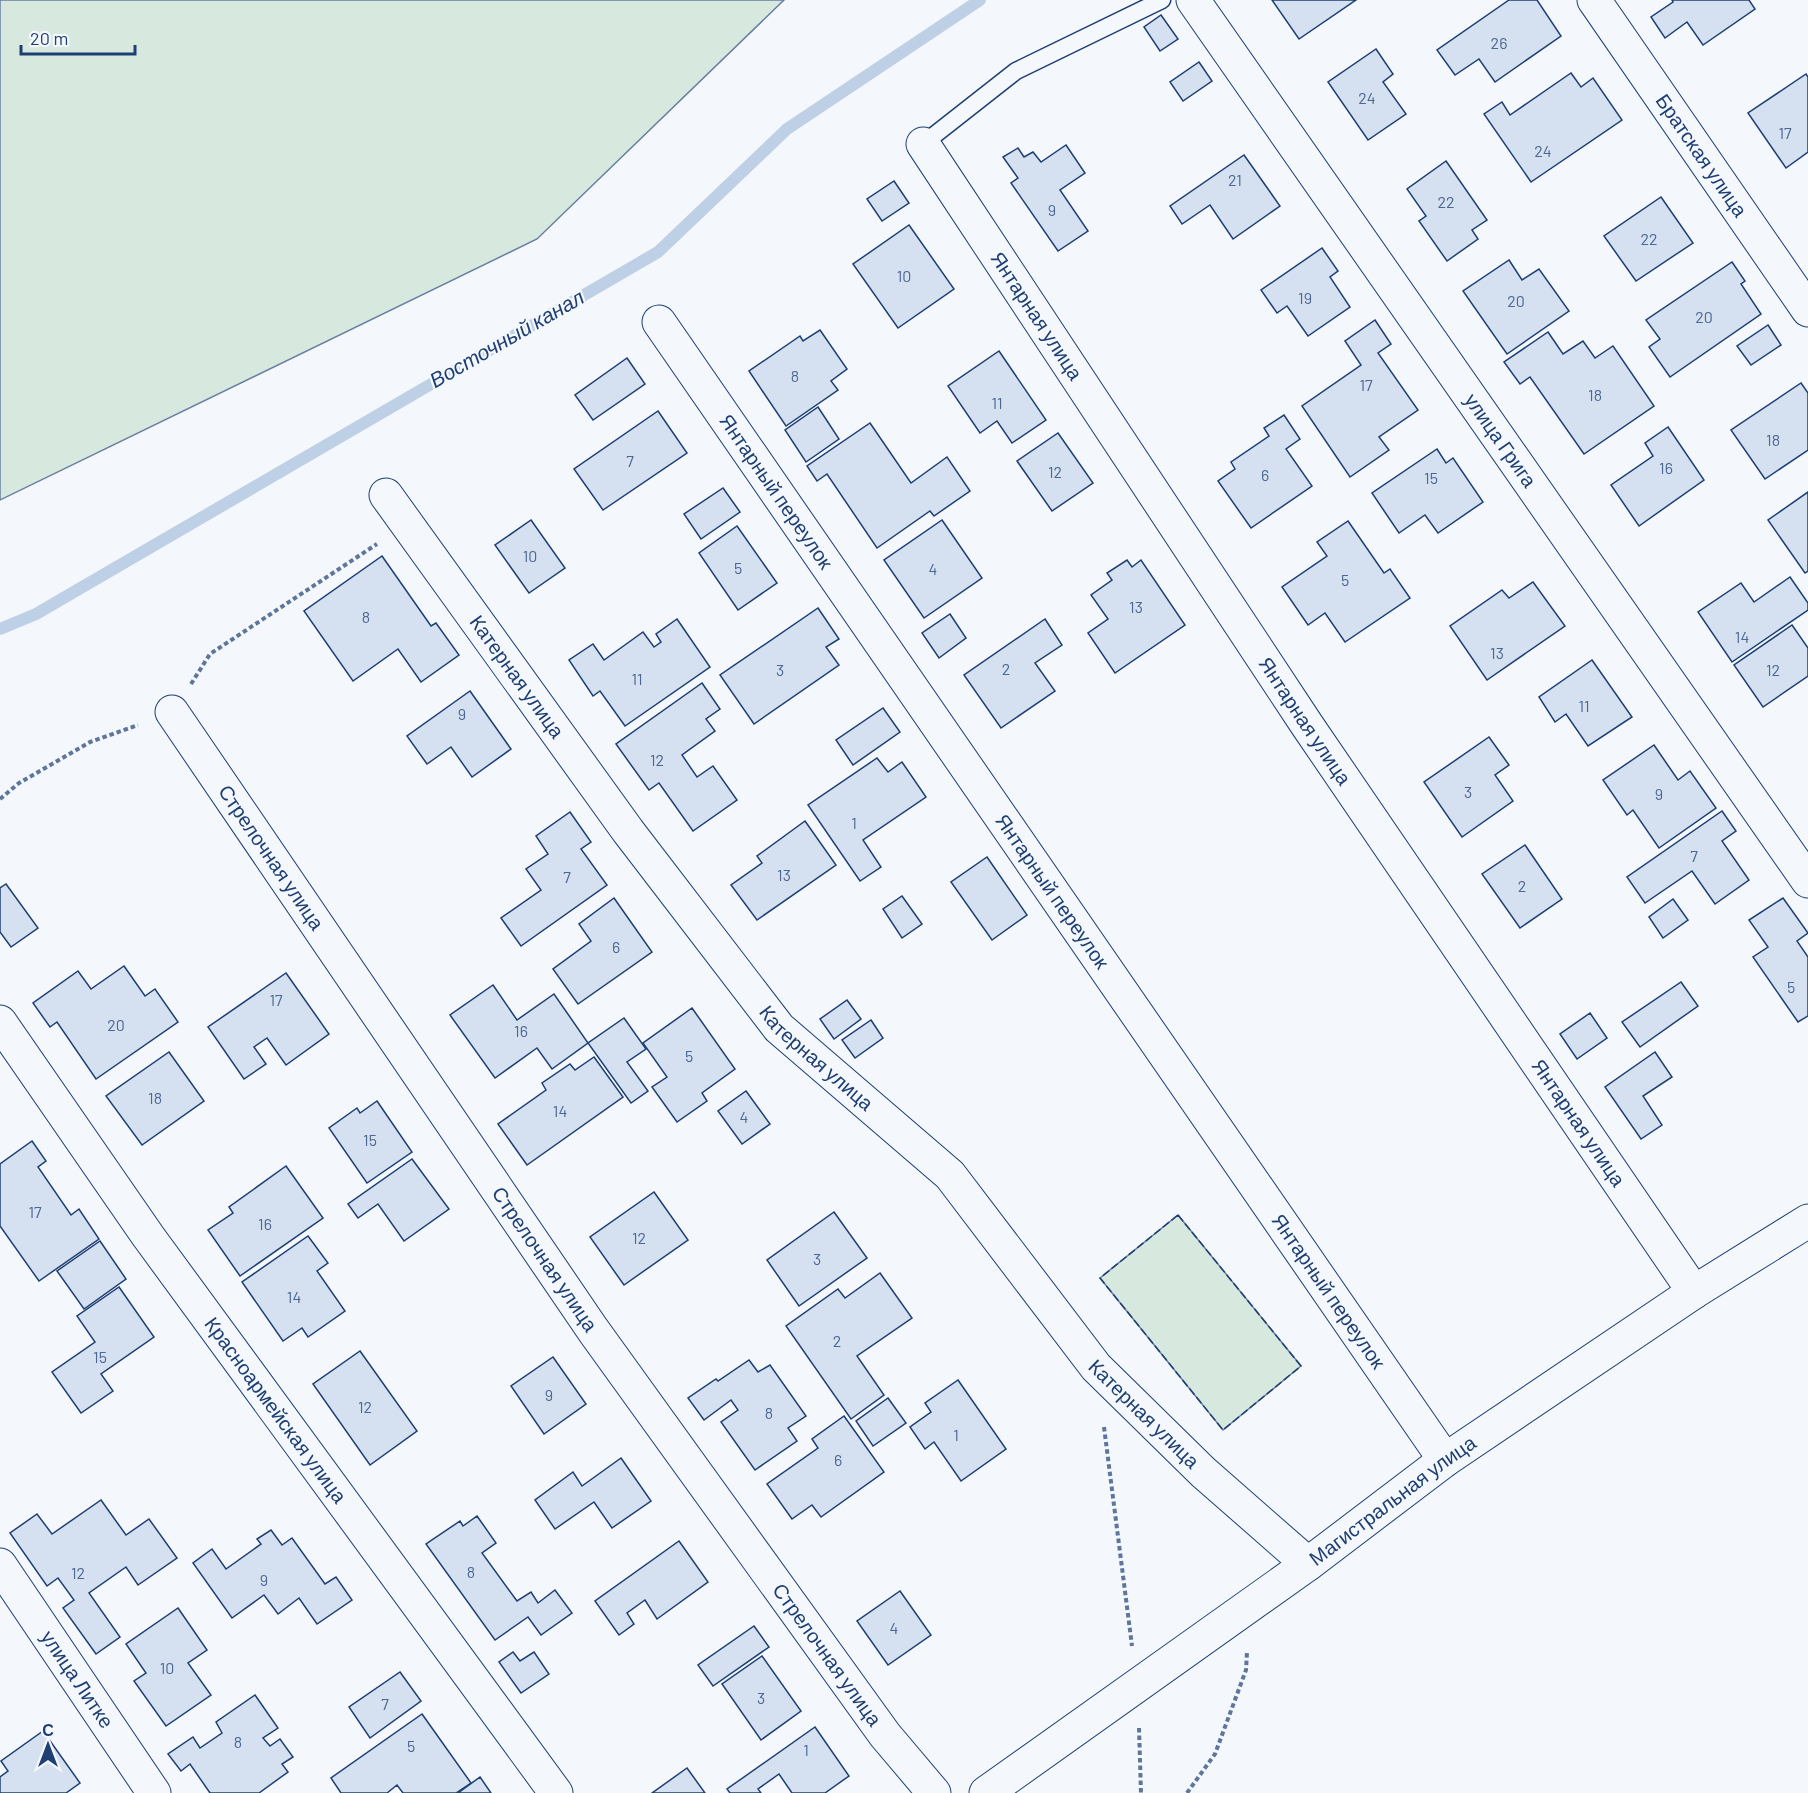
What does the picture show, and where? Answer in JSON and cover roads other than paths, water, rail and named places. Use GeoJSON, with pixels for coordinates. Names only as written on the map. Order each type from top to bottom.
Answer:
{"type":"FeatureCollection","features":[{"type":"Feature","properties":{"kind":"street","name":"улица Грига"},"geometry":{"type":"LineString","coordinates":[[1193,0],[1808,881]]}},
{"type":"Feature","properties":{"kind":"street","name":"Братская улица"},"geometry":{"type":"LineString","coordinates":[[1594,0],[1808,310]]}},
{"type":"Feature","properties":{"kind":"street","name":"Янтарная улица"},"geometry":{"type":"LineString","coordinates":[[923,144],[1307,725],[1694,1292]]}},
{"type":"Feature","properties":{"kind":"street","name":"Янтарный переулок"},"geometry":{"type":"LineString","coordinates":[[659,322],[1445,1460]]}},
{"type":"Feature","properties":{"kind":"street","name":"Катерная улица"},"geometry":{"type":"LineString","coordinates":[[386,495],[628,831],[779,1028],[950,1175],[1096,1367],[1203,1472],[1308,1564]]}},
{"type":"Feature","properties":{"kind":"street","name":"Стрелочная улица"},"geometry":{"type":"LineString","coordinates":[[172,712],[593,1330],[885,1734],[934,1793]]}},
{"type":"Feature","properties":{"kind":"street","name":"Красноармейская улица"},"geometry":{"type":"LineString","coordinates":[[0,1022],[148,1236],[556,1793]]}},
{"type":"Feature","properties":{"kind":"street","name":"Магистральная улица"},"geometry":{"type":"LineString","coordinates":[[986,1793],[1308,1564],[1445,1460],[1694,1292],[1808,1221]]}},
{"type":"Feature","properties":{"kind":"street","name":"улица Литке"},"geometry":{"type":"LineString","coordinates":[[0,1565],[154,1793]]}},
{"type":"Feature","properties":{"kind":"lane"},"geometry":{"type":"LineString","coordinates":[[923,144],[1016,71],[1162,0]]}},
{"type":"Feature","properties":{"kind":"waterway","name":"Восточный канал"},"geometry":{"type":"LineString","coordinates":[[0,629],[36,614],[658,252],[787,129],[980,0]]}}]}
